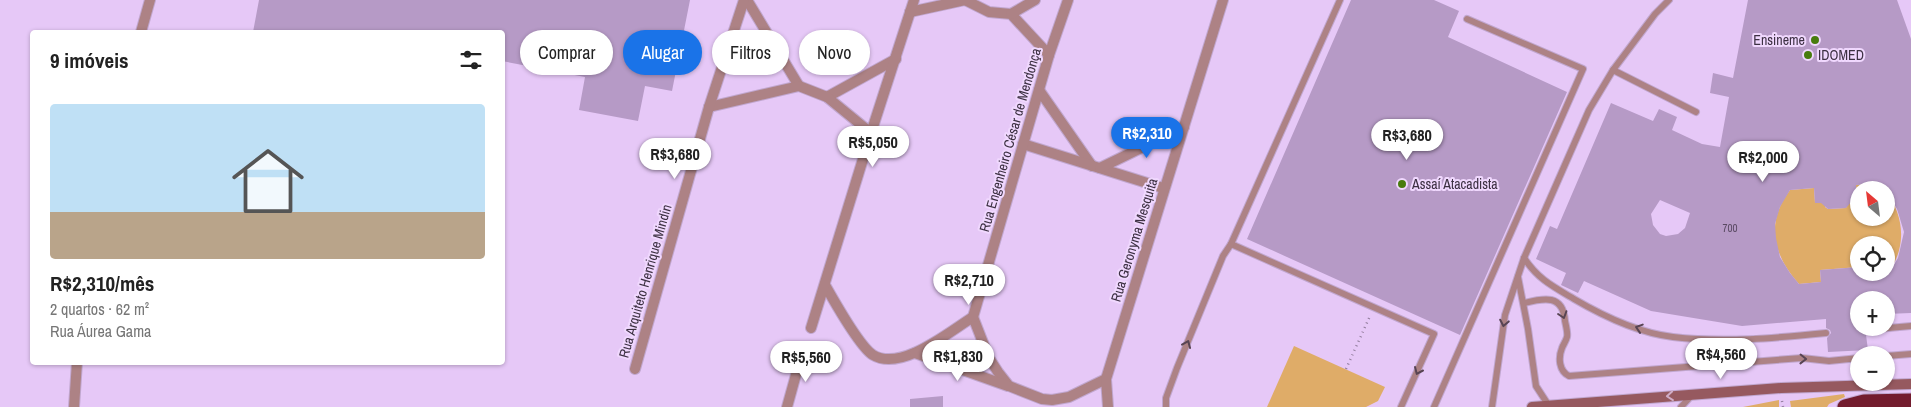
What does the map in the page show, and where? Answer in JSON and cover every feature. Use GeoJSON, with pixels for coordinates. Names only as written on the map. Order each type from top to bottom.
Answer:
{"type":"FeatureCollection","features":[{"type":"Feature","properties":{"kind":"highway"},"geometry":{"type":"LineString","coordinates":[[1845,407],[1864,402],[1911,402]]}},
{"type":"Feature","properties":{"kind":"main road"},"geometry":{"type":"LineString","coordinates":[[1534,407],[1781,388],[1911,384]]}},
{"type":"Feature","properties":{"kind":"street"},"geometry":{"type":"LineString","coordinates":[[142,30],[150,0]]}},
{"type":"Feature","properties":{"kind":"street"},"geometry":{"type":"LineString","coordinates":[[745,0],[799,86]]}},
{"type":"Feature","properties":{"kind":"street","name":"Rua Arquiteto Henrique Mindin"},"geometry":{"type":"LineString","coordinates":[[635,369],[709,106],[745,0]]}},
{"type":"Feature","properties":{"kind":"street"},"geometry":{"type":"LineString","coordinates":[[811,328],[914,0]]}},
{"type":"Feature","properties":{"kind":"street"},"geometry":{"type":"LineString","coordinates":[[910,12],[965,0],[989,12],[1011,14],[1035,0]]}},
{"type":"Feature","properties":{"kind":"street","name":"Rua Engenheiro César de Mendonça"},"geometry":{"type":"LineString","coordinates":[[973,318],[1049,55],[1068,0]]}},
{"type":"Feature","properties":{"kind":"street","name":"Rua Geronyma Mesquita"},"geometry":{"type":"LineString","coordinates":[[1106,406],[1106,379],[1223,0]]}},
{"type":"Feature","properties":{"kind":"street"},"geometry":{"type":"LineString","coordinates":[[1011,14],[1049,55]]}},
{"type":"Feature","properties":{"kind":"street"},"geometry":{"type":"LineString","coordinates":[[827,97],[896,59]]}},
{"type":"Feature","properties":{"kind":"street"},"geometry":{"type":"LineString","coordinates":[[709,106],[799,86],[827,97],[871,133]]}},
{"type":"Feature","properties":{"kind":"street"},"geometry":{"type":"LineString","coordinates":[[1039,90],[1096,167]]}},
{"type":"Feature","properties":{"kind":"street"},"geometry":{"type":"LineString","coordinates":[[1096,167],[1184,127]]}},
{"type":"Feature","properties":{"kind":"street"},"geometry":{"type":"LineString","coordinates":[[1023,144],[1164,188]]}},
{"type":"Feature","properties":{"kind":"street"},"geometry":{"type":"LineString","coordinates":[[825,286],[863,345],[873,355],[886,360],[915,353],[973,318],[989,358],[1009,386]]}},
{"type":"Feature","properties":{"kind":"street"},"geometry":{"type":"LineString","coordinates":[[787,407],[802,353]]}},
{"type":"Feature","properties":{"kind":"street"},"geometry":{"type":"LineString","coordinates":[[915,353],[1042,399],[1052,400],[1069,397],[1106,379]]}},
{"type":"Feature","properties":{"kind":"street"},"geometry":{"type":"LineString","coordinates":[[74,407],[77,365]]}},
{"type":"Feature","properties":{"kind":"lane"},"geometry":{"type":"LineString","coordinates":[[1166,407],[1166,398],[1172,382],[1223,256],[1231,244],[1340,0]]}},
{"type":"Feature","properties":{"kind":"lane"},"geometry":{"type":"LineString","coordinates":[[1492,407],[1502,331],[1517,276],[1524,258],[1589,110],[1613,70],[1655,14],[1669,0]]}},
{"type":"Feature","properties":{"kind":"lane"},"geometry":{"type":"LineString","coordinates":[[1434,407],[1583,69],[1467,19]]}},
{"type":"Feature","properties":{"kind":"lane"},"geometry":{"type":"LineString","coordinates":[[1613,70],[1696,112]]}},
{"type":"Feature","properties":{"kind":"lane"},"geometry":{"type":"LineString","coordinates":[[1231,244],[1434,334],[1401,407]]}},
{"type":"Feature","properties":{"kind":"lane"},"geometry":{"type":"LineString","coordinates":[[1524,258],[1536,275],[1544,282],[1588,308],[1642,330],[1672,337],[1719,340],[1826,333]]}},
{"type":"Feature","properties":{"kind":"lane"},"geometry":{"type":"LineString","coordinates":[[1517,276],[1524,303],[1536,386],[1549,406]]}},
{"type":"Feature","properties":{"kind":"lane"},"geometry":{"type":"LineString","coordinates":[[1524,303],[1553,299],[1559,304],[1565,317],[1567,337],[1561,350],[1561,368],[1569,376],[1802,358],[1829,361],[1850,359]]}},
{"type":"Feature","properties":{"kind":"lane"},"geometry":{"type":"LineString","coordinates":[[1895,327],[1911,326]]}},
{"type":"Feature","properties":{"kind":"lane"},"geometry":{"type":"LineString","coordinates":[[1895,355],[1911,354]]}},
{"type":"Feature","properties":{"kind":"lane"},"geometry":{"type":"LineString","coordinates":[[1681,407],[1693,394]]}},
{"type":"Feature","properties":{"kind":"path"},"geometry":{"type":"LineString","coordinates":[[1346,370],[1374,307]]}},
{"type":"Feature","properties":{"kind":"path"},"geometry":{"type":"LineString","coordinates":[[1782,401],[1783,407]]}},
{"type":"Feature","properties":{"kind":"shaded area"},"geometry":{"type":"Polygon","coordinates":[[[1814,188],[1815,203],[1825,203],[1825,207],[1828,209],[1846,208],[1848,201],[1850,201],[1850,226],[1895,226],[1895,206],[1901,235],[1895,261],[1895,236],[1850,236],[1850,268],[1820,270],[1821,282],[1799,284],[1783,262],[1775,238],[1777,215],[1782,202],[1790,190],[1814,188]]]}},
{"type":"Feature","properties":{"kind":"shaded area"},"geometry":{"type":"Polygon","coordinates":[[[1294,346],[1385,387],[1378,401],[1366,407],[1267,407],[1294,346]]]}},
{"type":"Feature","properties":{"kind":"shaded area"},"geometry":{"type":"Polygon","coordinates":[[[1844,394],[1845,397],[1829,404],[1827,407],[1791,407],[1790,401],[1844,394]]]}},
{"type":"Feature","properties":{"kind":"shaded area"},"geometry":{"type":"Polygon","coordinates":[[[1779,400],[1779,407],[1743,407],[1779,400]]]}},
{"type":"Feature","properties":{"kind":"building"},"geometry":{"type":"Polygon","coordinates":[[[259,0],[690,0],[684,30],[623,30],[623,75],[675,75],[672,91],[645,86],[638,121],[579,110],[585,77],[575,75],[613,75],[613,30],[520,30],[520,64],[505,62],[505,30],[253,30],[259,0]]]}},
{"type":"Feature","properties":{"kind":"building"},"geometry":{"type":"Polygon","coordinates":[[[1351,0],[1434,0],[1459,11],[1448,37],[1567,92],[1460,335],[1247,239],[1351,0]]]}},
{"type":"Feature","properties":{"kind":"building"},"geometry":{"type":"Polygon","coordinates":[[[1748,0],[1897,0],[1911,39],[1911,313],[1895,314],[1895,291],[1850,291],[1850,336],[1866,336],[1867,346],[1850,346],[1850,351],[1828,352],[1827,338],[1831,333],[1826,328],[1826,319],[1742,326],[1651,311],[1584,281],[1578,293],[1561,285],[1566,273],[1536,259],[1550,226],[1557,229],[1611,103],[1653,121],[1659,109],[1677,117],[1672,130],[1702,144],[1720,147],[1729,97],[1710,93],[1713,73],[1733,78],[1748,0]],[[1850,181],[1850,203],[1846,208],[1828,209],[1821,203],[1815,203],[1814,188],[1790,190],[1780,207],[1775,224],[1780,257],[1799,284],[1821,282],[1820,270],[1850,268],[1850,281],[1895,281],[1895,263],[1904,232],[1895,206],[1895,181],[1850,181]],[[1660,200],[1651,214],[1653,225],[1660,234],[1666,236],[1678,234],[1685,228],[1690,213],[1660,200]]]}},
{"type":"Feature","properties":{"kind":"building"},"geometry":{"type":"Polygon","coordinates":[[[943,396],[943,407],[910,407],[910,399],[943,396]]]}},
{"type":"Feature","properties":{"kind":"place","name":"Ensineme"},"geometry":{"type":"Point","coordinates":[1815,40]}},
{"type":"Feature","properties":{"kind":"place","name":"IDOMED"},"geometry":{"type":"Point","coordinates":[1808,55]}},
{"type":"Feature","properties":{"kind":"place","name":"Assaí Atacadista"},"geometry":{"type":"Point","coordinates":[1402,184]}}]}
